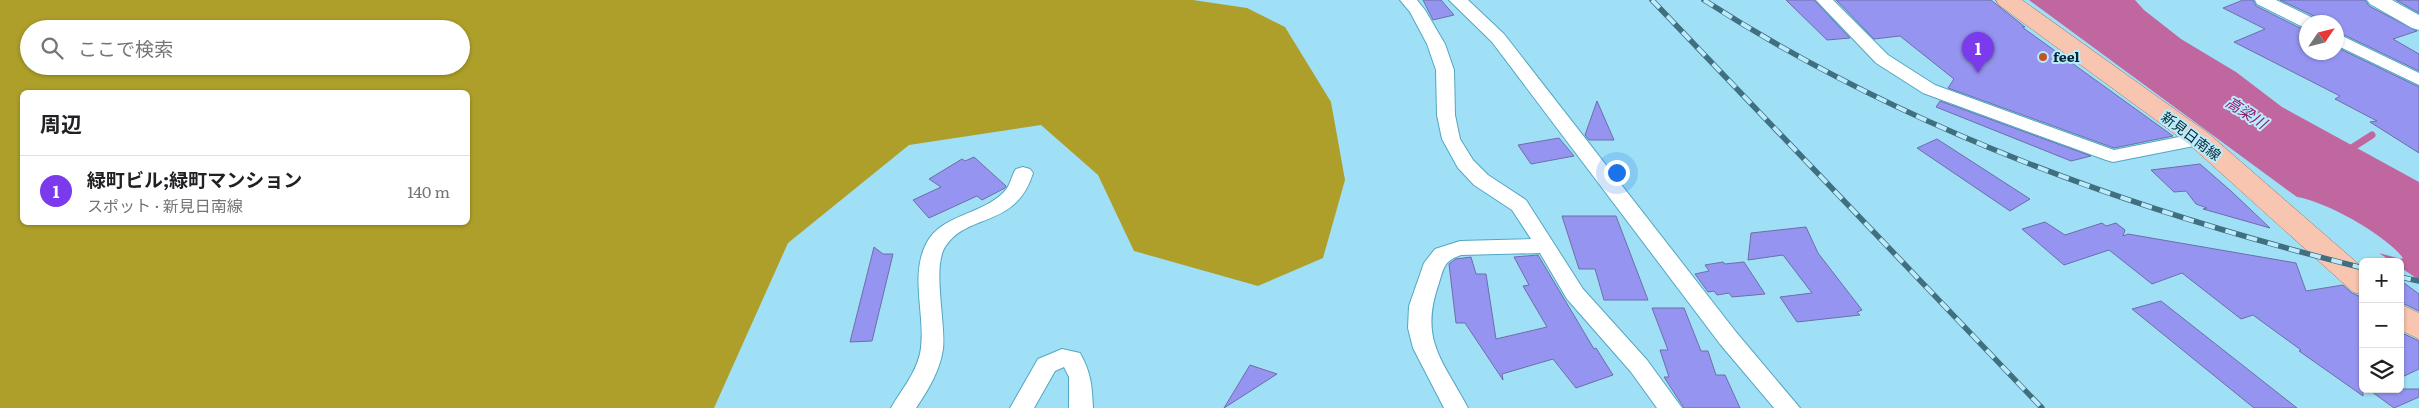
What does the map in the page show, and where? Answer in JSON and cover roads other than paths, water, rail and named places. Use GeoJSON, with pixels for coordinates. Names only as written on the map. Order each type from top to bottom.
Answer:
{"type":"FeatureCollection","features":[{"type":"Feature","properties":{"kind":"main road","name":"新見日南線"},"geometry":{"type":"LineString","coordinates":[[2007,0],[2199,139],[2359,281]]}},
{"type":"Feature","properties":{"kind":"main road"},"geometry":{"type":"LineString","coordinates":[[2404,319],[2419,328]]}},
{"type":"Feature","properties":{"kind":"street"},"geometry":{"type":"LineString","coordinates":[[1408,0],[1417,10],[1436,44],[1445,70],[1446,115],[1451,139],[1465,164],[1481,180],[1519,205],[1546,244],[1575,294],[1639,366],[1670,408]]}},
{"type":"Feature","properties":{"kind":"street"},"geometry":{"type":"LineString","coordinates":[[1457,0],[1473,12],[1498,38],[1728,338],[1788,408]]}},
{"type":"Feature","properties":{"kind":"street"},"geometry":{"type":"LineString","coordinates":[[1824,0],[1882,59],[1929,88],[2112,156],[2199,139]]}},
{"type":"Feature","properties":{"kind":"street"},"geometry":{"type":"LineString","coordinates":[[2263,0],[2299,18]]}},
{"type":"Feature","properties":{"kind":"street"},"geometry":{"type":"LineString","coordinates":[[2377,0],[2419,24]]}},
{"type":"Feature","properties":{"kind":"street"},"geometry":{"type":"LineString","coordinates":[[2344,42],[2419,80]]}},
{"type":"Feature","properties":{"kind":"street"},"geometry":{"type":"LineString","coordinates":[[903,408],[920,384],[932,348],[930,298],[933,249],[938,241],[948,232],[1010,198],[1023,179],[1024,173]]}},
{"type":"Feature","properties":{"kind":"street"},"geometry":{"type":"LineString","coordinates":[[1456,408],[1424,348],[1419,328],[1420,306],[1435,263],[1442,254],[1460,248],[1510,248],[1546,244]]}},
{"type":"Feature","properties":{"kind":"street"},"geometry":{"type":"LineString","coordinates":[[1022,408],[1041,378],[1046,365],[1062,358],[1072,359],[1080,377],[1081,408]]}},
{"type":"Feature","properties":{"kind":"water","name":"高梁川"},"geometry":{"type":"Polygon","coordinates":[[[2029,0],[2135,0],[2144,10],[2181,39],[2236,72],[2282,107],[2419,182],[2419,280],[2404,270],[2404,258],[2383,239],[2338,212],[2297,197],[2029,0]]]}},
{"type":"Feature","properties":{"kind":"water"},"geometry":{"type":"Polygon","coordinates":[[[2379,253],[2397,258],[2386,258],[2379,253]]]}},
{"type":"Feature","properties":{"kind":"waterway"},"geometry":{"type":"LineString","coordinates":[[2347,151],[2372,135]]}},
{"type":"Feature","properties":{"kind":"railway"},"geometry":{"type":"LineString","coordinates":[[1652,0],[2042,408]]}},
{"type":"Feature","properties":{"kind":"railway"},"geometry":{"type":"LineString","coordinates":[[1704,0],[1780,46],[1859,88],[1940,126],[2022,161],[2106,192],[2191,220],[2359,267]]}},
{"type":"Feature","properties":{"kind":"railway"},"geometry":{"type":"LineString","coordinates":[[2404,278],[2419,281]]}},
{"type":"Feature","properties":{"kind":"place","name":"feel"},"geometry":{"type":"Point","coordinates":[2043,57]}},
{"type":"Feature","properties":{"kind":"place","name":"緑町ビル;緑町マンション"},"geometry":{"type":"Point","coordinates":[1978,73]}}]}
